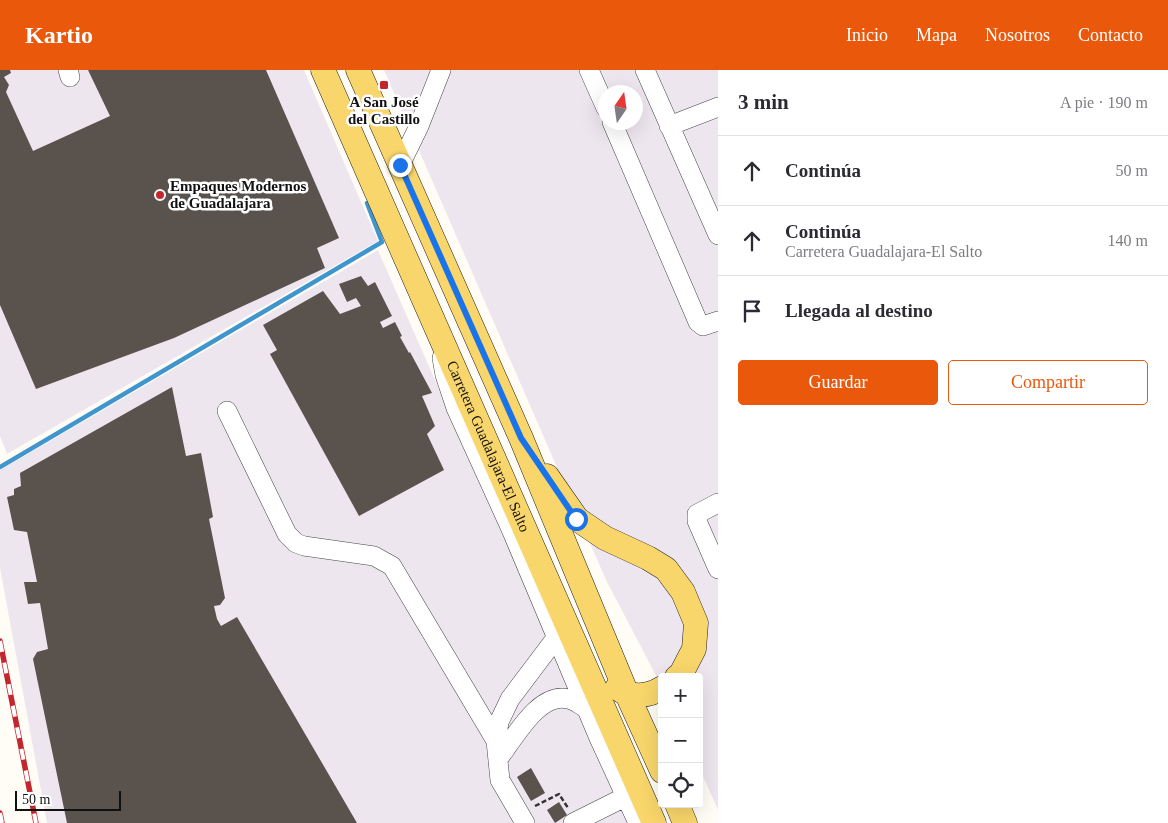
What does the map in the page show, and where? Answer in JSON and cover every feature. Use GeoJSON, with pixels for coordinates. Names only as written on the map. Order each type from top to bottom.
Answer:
{"type":"FeatureCollection","features":[{"type":"Feature","properties":{"kind":"main road","name":"Carretera Guadalajara-El Salto"},"geometry":{"type":"LineString","coordinates":[[323,70],[654,823]]}},
{"type":"Feature","properties":{"kind":"main road","name":"Carretera Guadalajara-El Salto"},"geometry":{"type":"LineString","coordinates":[[358,70],[521,438],[627,694],[658,763]]}},
{"type":"Feature","properties":{"kind":"main road"},"geometry":{"type":"LineString","coordinates":[[521,438],[576,519],[605,538],[648,558],[666,569],[683,592],[696,623],[696,631],[694,649],[682,673]]}},
{"type":"Feature","properties":{"kind":"main road"},"geometry":{"type":"LineString","coordinates":[[548,582],[576,621],[610,681],[619,690],[627,694],[641,696],[658,690]]}},
{"type":"Feature","properties":{"kind":"main road"},"geometry":{"type":"LineString","coordinates":[[679,808],[685,823]]}},
{"type":"Feature","properties":{"kind":"street"},"geometry":{"type":"LineString","coordinates":[[400,165],[419,126],[441,70]]}},
{"type":"Feature","properties":{"kind":"street"},"geometry":{"type":"LineString","coordinates":[[589,70],[598,90]]}},
{"type":"Feature","properties":{"kind":"street"},"geometry":{"type":"LineString","coordinates":[[645,70],[718,235]]}},
{"type":"Feature","properties":{"kind":"street"},"geometry":{"type":"LineString","coordinates":[[669,126],[718,107]]}},
{"type":"Feature","properties":{"kind":"street"},"geometry":{"type":"LineString","coordinates":[[615,130],[698,322],[703,326],[718,321]]}},
{"type":"Feature","properties":{"kind":"street"},"geometry":{"type":"LineString","coordinates":[[438,332],[445,374],[456,408],[511,529],[586,708],[638,823]]}},
{"type":"Feature","properties":{"kind":"street"},"geometry":{"type":"LineString","coordinates":[[227,411],[287,534],[304,546],[374,556],[392,566],[500,750]]}},
{"type":"Feature","properties":{"kind":"street"},"geometry":{"type":"LineString","coordinates":[[718,503],[697,514],[697,521],[718,570]]}},
{"type":"Feature","properties":{"kind":"street"},"geometry":{"type":"LineString","coordinates":[[525,823],[500,780],[499,722],[510,698],[556,638]]}},
{"type":"Feature","properties":{"kind":"street"},"geometry":{"type":"LineString","coordinates":[[500,750],[535,711],[547,701],[558,698],[569,699],[586,708]]}},
{"type":"Feature","properties":{"kind":"street"},"geometry":{"type":"LineString","coordinates":[[573,823],[625,797]]}},
{"type":"Feature","properties":{"kind":"shaded area","name":"Empaques Modernos de Guadalajara"},"geometry":{"type":"Polygon","coordinates":[[[0,70],[304,70],[378,241],[7,454],[0,436],[0,70]]]}},
{"type":"Feature","properties":{"kind":"shaded area"},"geometry":{"type":"Polygon","coordinates":[[[384,70],[718,70],[718,810],[703,776],[703,673],[658,673],[658,679],[606,580],[384,70]]]}},
{"type":"Feature","properties":{"kind":"shaded area"},"geometry":{"type":"Polygon","coordinates":[[[378,250],[629,823],[47,823],[0,568],[0,470],[378,250]]]}},
{"type":"Feature","properties":{"kind":"building","name":"Empaques Modernos de Guadalajara"},"geometry":{"type":"Polygon","coordinates":[[[0,70],[10,70],[11,73],[4,77],[9,85],[6,92],[33,151],[110,116],[88,70],[266,70],[339,238],[317,248],[325,268],[174,338],[36,389],[0,305],[0,70]]]}},
{"type":"Feature","properties":{"kind":"building"},"geometry":{"type":"Polygon","coordinates":[[[361,276],[368,286],[375,282],[392,316],[380,322],[383,328],[395,322],[402,336],[400,337],[432,393],[422,396],[435,426],[427,434],[444,470],[359,516],[270,354],[277,350],[263,325],[323,291],[340,314],[361,306],[356,298],[347,302],[339,284],[361,276]]]}},
{"type":"Feature","properties":{"kind":"building"},"geometry":{"type":"Polygon","coordinates":[[[172,387],[186,456],[201,453],[213,517],[209,519],[225,598],[220,605],[214,606],[217,619],[221,626],[237,617],[357,823],[67,823],[33,659],[37,652],[48,649],[40,603],[28,604],[24,582],[37,582],[27,532],[14,530],[7,497],[14,495],[14,489],[21,486],[20,473],[172,387]]]}},
{"type":"Feature","properties":{"kind":"building"},"geometry":{"type":"Polygon","coordinates":[[[531,768],[545,793],[531,801],[517,777],[531,768]]]}},
{"type":"Feature","properties":{"kind":"building"},"geometry":{"type":"Polygon","coordinates":[[[559,802],[567,815],[555,823],[547,810],[559,802]]]}},
{"type":"Feature","properties":{"kind":"waterway"},"geometry":{"type":"LineString","coordinates":[[0,467],[382,242],[367,203]]}},
{"type":"Feature","properties":{"kind":"railway"},"geometry":{"type":"LineString","coordinates":[[0,641],[36,823]]}},
{"type":"Feature","properties":{"kind":"railway"},"geometry":{"type":"LineString","coordinates":[[0,813],[2,823]]}},
{"type":"Feature","properties":{"kind":"place","name":"A San José del Castillo"},"geometry":{"type":"Point","coordinates":[384,85]}},
{"type":"Feature","properties":{"kind":"place","name":"Empaques Modernos de Guadalajara"},"geometry":{"type":"Point","coordinates":[160,195]}},
{"type":"Feature","properties":{"kind":"route"},"geometry":{"type":"LineString","coordinates":[[400,165],[521,438],[576,519]]}}]}
